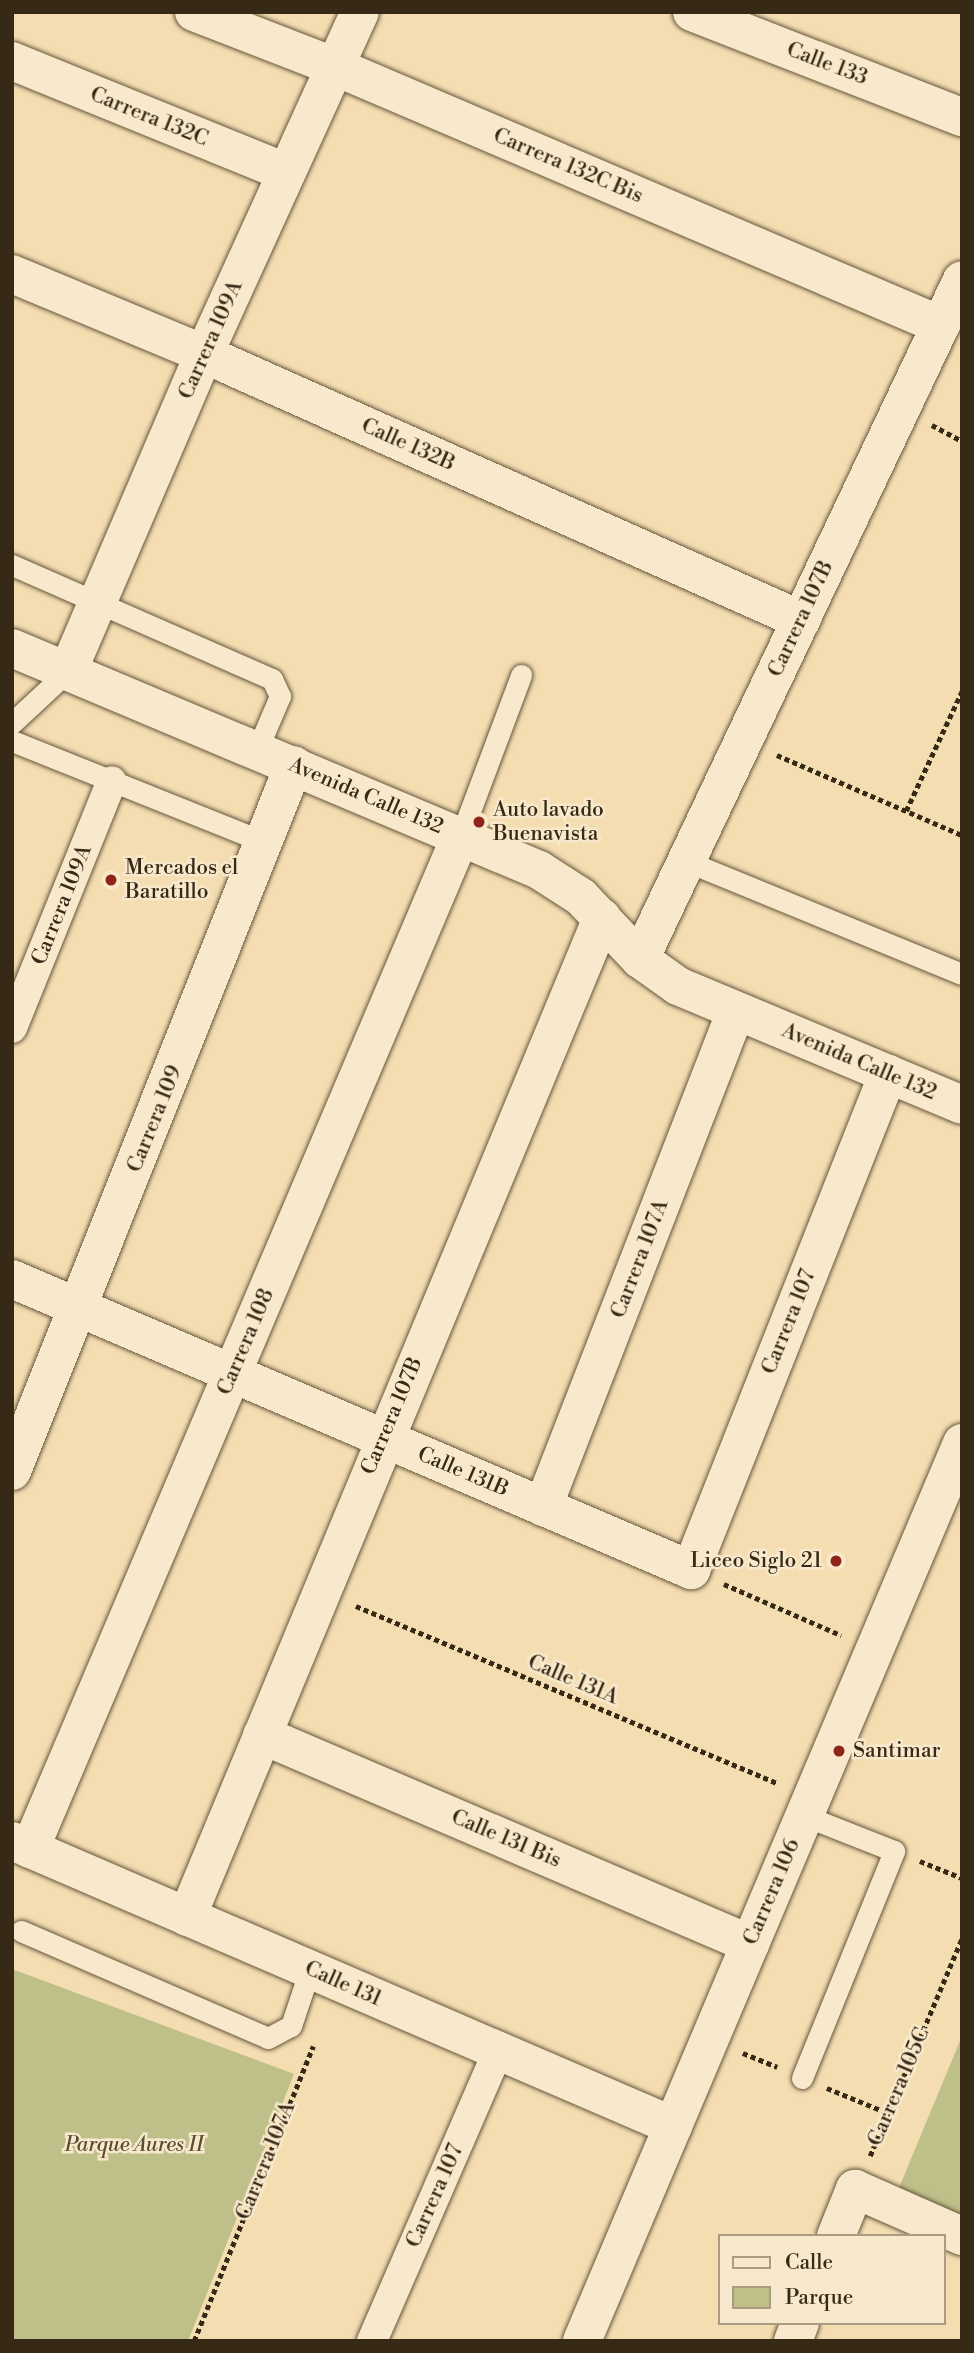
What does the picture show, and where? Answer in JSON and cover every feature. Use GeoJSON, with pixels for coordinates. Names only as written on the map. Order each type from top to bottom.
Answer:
{"type":"FeatureCollection","features":[{"type":"Feature","properties":{"kind":"street","name":"Carrera 132C Bis"},"geometry":{"type":"LineString","coordinates":[[194,12],[336,67],[940,325]]}},
{"type":"Feature","properties":{"kind":"street","name":"Carrera 109A"},"geometry":{"type":"LineString","coordinates":[[68,671],[204,354],[360,12]]}},
{"type":"Feature","properties":{"kind":"street","name":"Calle 133"},"geometry":{"type":"LineString","coordinates":[[692,12],[962,117]]}},
{"type":"Feature","properties":{"kind":"street","name":"Carrera 132C"},"geometry":{"type":"LineString","coordinates":[[12,61],[286,172]]}},
{"type":"Feature","properties":{"kind":"street","name":"Calle 132B"},"geometry":{"type":"LineString","coordinates":[[12,274],[204,354],[801,620]]}},
{"type":"Feature","properties":{"kind":"street","name":"Carrera 107B"},"geometry":{"type":"LineString","coordinates":[[640,959],[962,280]]}},
{"type":"Feature","properties":{"kind":"street","name":"Avenida Calle 132"},"geometry":{"type":"LineString","coordinates":[[12,648],[461,835],[561,882],[602,918],[640,959],[678,986],[962,1105]]}},
{"type":"Feature","properties":{"kind":"street","name":"Carrera 109"},"geometry":{"type":"LineString","coordinates":[[12,1471],[80,1308],[294,765]]}},
{"type":"Feature","properties":{"kind":"street","name":"Carrera 109A"},"geometry":{"type":"LineString","coordinates":[[12,1028],[112,780]]}},
{"type":"Feature","properties":{"kind":"street","name":"Carrera 108"},"geometry":{"type":"LineString","coordinates":[[21,1845],[232,1374],[461,835]]}},
{"type":"Feature","properties":{"kind":"street","name":"Carrera 107B"},"geometry":{"type":"LineString","coordinates":[[187,1917],[383,1438],[602,918]]}},
{"type":"Feature","properties":{"kind":"street","name":"Carrera 107A"},"geometry":{"type":"LineString","coordinates":[[543,1507],[736,1011]]}},
{"type":"Feature","properties":{"kind":"street","name":"Carrera 107"},"geometry":{"type":"LineString","coordinates":[[691,1570],[888,1074]]}},
{"type":"Feature","properties":{"kind":"street","name":"Calle 131B"},"geometry":{"type":"LineString","coordinates":[[12,1279],[691,1570]]}},
{"type":"Feature","properties":{"kind":"street","name":"Carrera 106"},"geometry":{"type":"LineString","coordinates":[[582,2341],[962,1443]]}},
{"type":"Feature","properties":{"kind":"street","name":"Calle 131 Bis"},"geometry":{"type":"LineString","coordinates":[[262,1735],[750,1944]]}},
{"type":"Feature","properties":{"kind":"street","name":"Calle 131"},"geometry":{"type":"LineString","coordinates":[[21,1845],[673,2126]]}},
{"type":"Feature","properties":{"kind":"street","name":"Carrera 107"},"geometry":{"type":"LineString","coordinates":[[372,2341],[498,2051]]}},
{"type":"Feature","properties":{"kind":"street"},"geometry":{"type":"LineString","coordinates":[[837,2234],[855,2189],[962,2236]]}},
{"type":"Feature","properties":{"kind":"lane"},"geometry":{"type":"LineString","coordinates":[[12,565],[97,600],[279,686],[280,696],[257,750]]}},
{"type":"Feature","properties":{"kind":"lane"},"geometry":{"type":"LineString","coordinates":[[12,723],[68,671]]}},
{"type":"Feature","properties":{"kind":"lane"},"geometry":{"type":"LineString","coordinates":[[461,835],[521,675]]}},
{"type":"Feature","properties":{"kind":"lane"},"geometry":{"type":"LineString","coordinates":[[12,741],[265,842]]}},
{"type":"Feature","properties":{"kind":"lane"},"geometry":{"type":"LineString","coordinates":[[686,861],[962,974]]}},
{"type":"Feature","properties":{"kind":"lane"},"geometry":{"type":"LineString","coordinates":[[802,2078],[894,1851],[809,1807]]}},
{"type":"Feature","properties":{"kind":"lane"},"geometry":{"type":"LineString","coordinates":[[21,1931],[268,2038],[291,2026],[324,1976]]}},
{"type":"Feature","properties":{"kind":"path"},"geometry":{"type":"LineString","coordinates":[[906,811],[962,691]]}},
{"type":"Feature","properties":{"kind":"path"},"geometry":{"type":"LineString","coordinates":[[744,741],[962,835]]}},
{"type":"Feature","properties":{"kind":"path"},"geometry":{"type":"LineString","coordinates":[[691,1570],[875,1649]]}},
{"type":"Feature","properties":{"kind":"path","name":"Calle 131A"},"geometry":{"type":"LineString","coordinates":[[320,1591],[809,1807]]}},
{"type":"Feature","properties":{"kind":"path"},"geometry":{"type":"LineString","coordinates":[[894,1851],[962,1878]]}},
{"type":"Feature","properties":{"kind":"path","name":"Carrera 105C"},"geometry":{"type":"LineString","coordinates":[[855,2189],[962,1938]]}},
{"type":"Feature","properties":{"kind":"path","name":"Carrera 107A"},"geometry":{"type":"LineString","coordinates":[[194,2341],[324,1976]]}},
{"type":"Feature","properties":{"kind":"green space","name":"Parque Aures II"},"geometry":{"type":"Polygon","coordinates":[[[12,1969],[294,2074],[188,2341],[12,2341],[12,1969]]]}},
{"type":"Feature","properties":{"kind":"green space"},"geometry":{"type":"Polygon","coordinates":[[[962,2036],[962,2222],[896,2195],[962,2036]]]}},
{"type":"Feature","properties":{"kind":"place","name":"Auto lavado Buenavista"},"geometry":{"type":"Point","coordinates":[479,822]}},
{"type":"Feature","properties":{"kind":"place","name":"Mercados el Baratillo"},"geometry":{"type":"Point","coordinates":[111,880]}},
{"type":"Feature","properties":{"kind":"place","name":"Liceo Siglo 21"},"geometry":{"type":"Point","coordinates":[836,1561]}},
{"type":"Feature","properties":{"kind":"place","name":"Santimar"},"geometry":{"type":"Point","coordinates":[839,1751]}}]}
